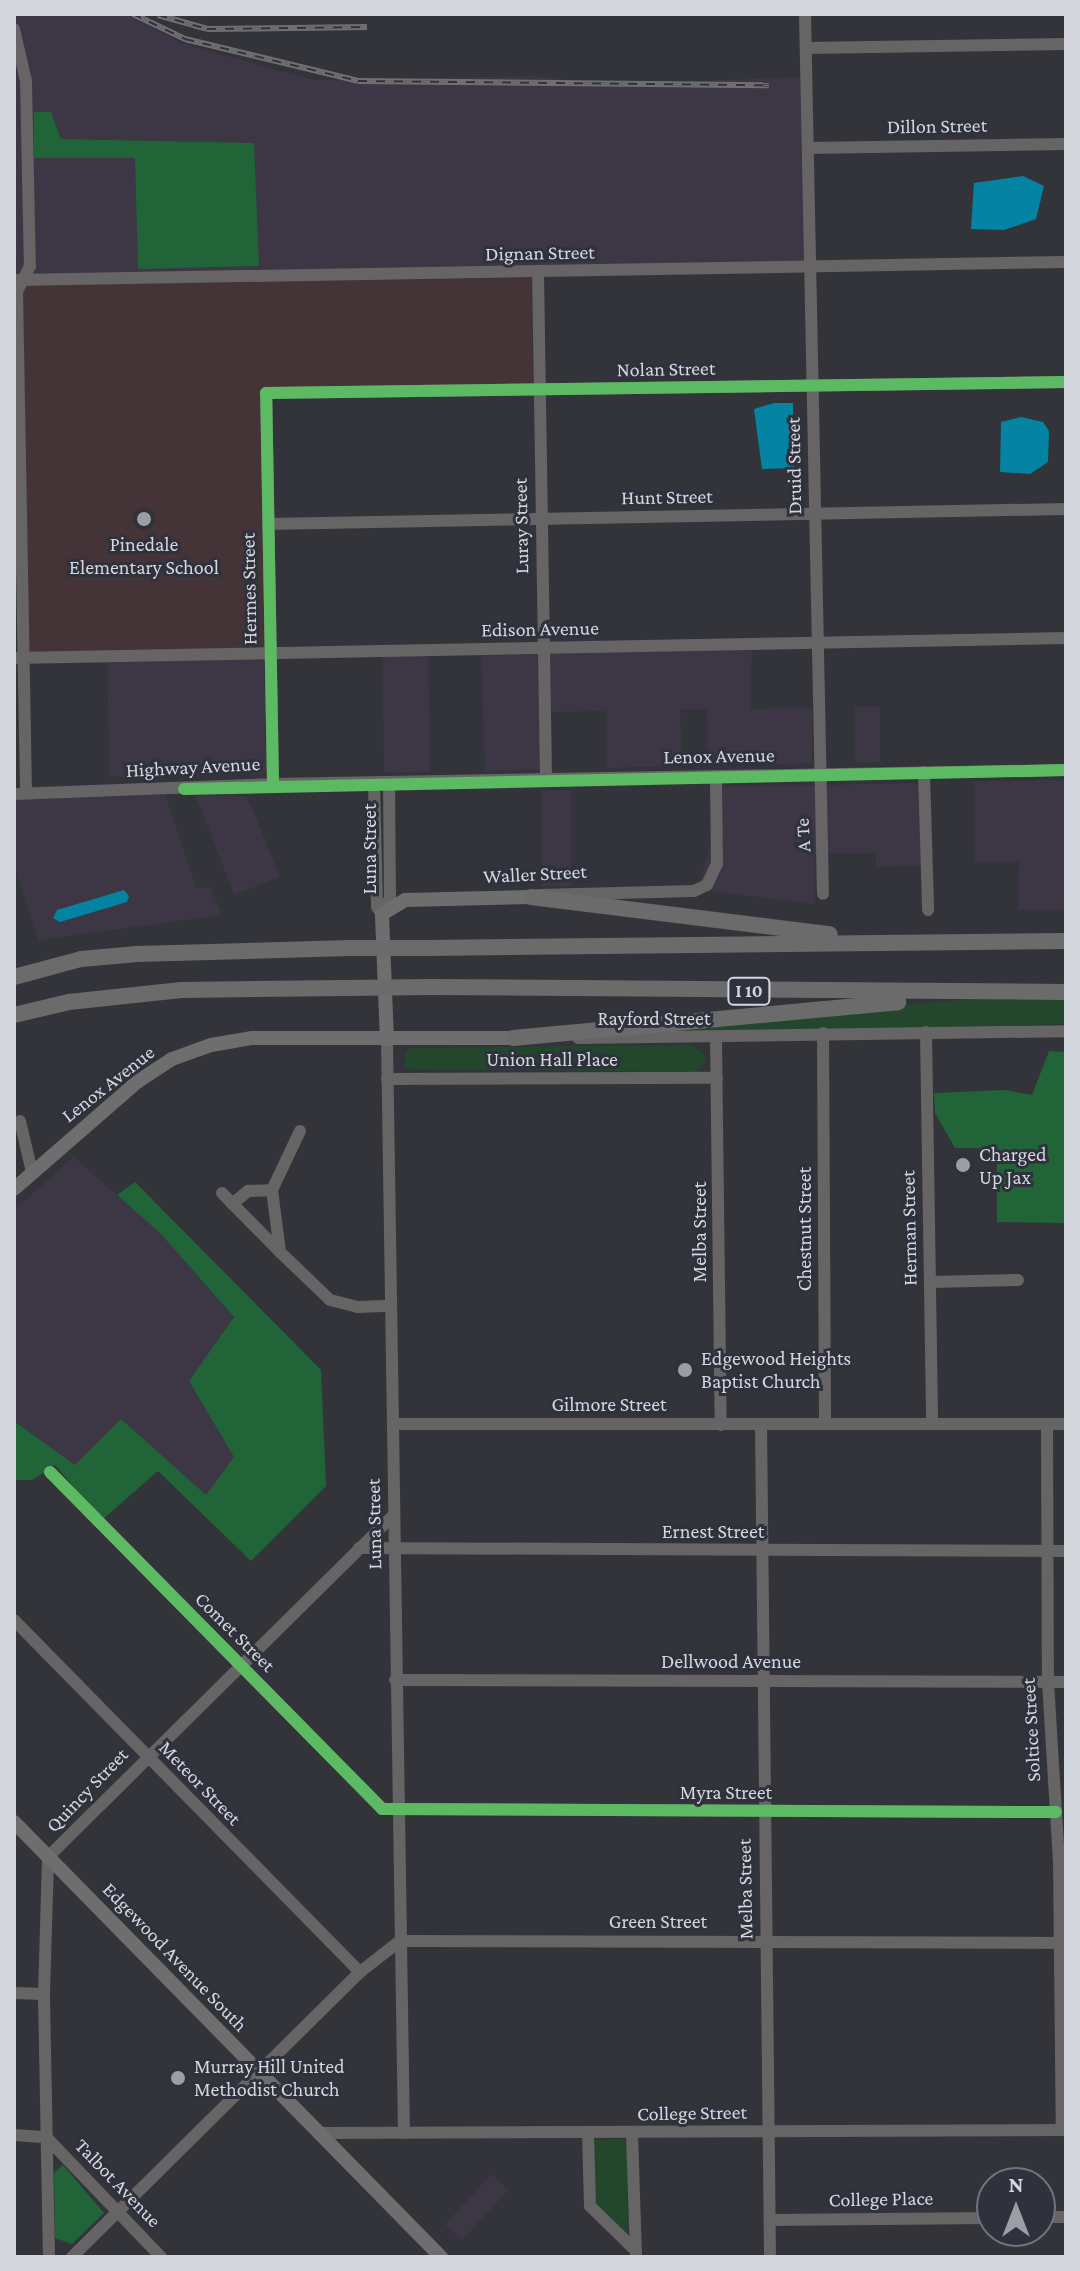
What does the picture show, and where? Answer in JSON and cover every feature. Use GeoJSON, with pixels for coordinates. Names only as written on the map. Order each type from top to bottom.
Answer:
{"type":"FeatureCollection","features":[{"type":"Feature","properties":{"kind":"highway"},"geometry":{"type":"LineString","coordinates":[[531,897],[827,934],[1004,942]]}},
{"type":"Feature","properties":{"kind":"highway"},"geometry":{"type":"LineString","coordinates":[[14,977],[81,959],[137,954],[350,948],[1066,941]]}},
{"type":"Feature","properties":{"kind":"highway","name":"I 10"},"geometry":{"type":"LineString","coordinates":[[14,1015],[181,990],[431,987],[967,994],[1066,992]]}},
{"type":"Feature","properties":{"kind":"highway"},"geometry":{"type":"LineString","coordinates":[[513,1038],[967,994]]}},
{"type":"Feature","properties":{"kind":"main road","name":"Waller Street"},"geometry":{"type":"LineString","coordinates":[[382,914],[405,900],[531,897]]}},
{"type":"Feature","properties":{"kind":"main road","name":"Luna Street"},"geometry":{"type":"LineString","coordinates":[[382,914],[387,1040]]}},
{"type":"Feature","properties":{"kind":"main road","name":"Lenox Avenue"},"geometry":{"type":"LineString","coordinates":[[14,1189],[137,1082],[191,1051],[252,1038],[387,1040]]}},
{"type":"Feature","properties":{"kind":"main road","name":"Rayford Street"},"geometry":{"type":"LineString","coordinates":[[387,1040],[513,1038]]}},
{"type":"Feature","properties":{"kind":"main road","name":"Edgewood Avenue South"},"geometry":{"type":"LineString","coordinates":[[14,1822],[441,2257]]}},
{"type":"Feature","properties":{"kind":"street","name":"Druid Street"},"geometry":{"type":"LineString","coordinates":[[805,14],[820,774]]}},
{"type":"Feature","properties":{"kind":"street"},"geometry":{"type":"LineString","coordinates":[[14,29],[26,81],[30,266],[19,280],[17,291],[20,794]]}},
{"type":"Feature","properties":{"kind":"street"},"geometry":{"type":"LineString","coordinates":[[806,48],[1066,44]]}},
{"type":"Feature","properties":{"kind":"street","name":"Dillon Street"},"geometry":{"type":"LineString","coordinates":[[808,148],[1066,144]]}},
{"type":"Feature","properties":{"kind":"street","name":"Dignan Street"},"geometry":{"type":"LineString","coordinates":[[19,280],[1066,262]]}},
{"type":"Feature","properties":{"kind":"street","name":"Luray Street"},"geometry":{"type":"LineString","coordinates":[[538,273],[546,779]]}},
{"type":"Feature","properties":{"kind":"street","name":"Nolan Street"},"geometry":{"type":"LineString","coordinates":[[266,393],[1066,382]]}},
{"type":"Feature","properties":{"kind":"street","name":"Hermes Street"},"geometry":{"type":"LineString","coordinates":[[266,393],[273,784]]}},
{"type":"Feature","properties":{"kind":"street","name":"Hunt Street"},"geometry":{"type":"LineString","coordinates":[[268,524],[1066,509]]}},
{"type":"Feature","properties":{"kind":"street","name":"Edison Avenue"},"geometry":{"type":"LineString","coordinates":[[19,658],[1066,638]]}},
{"type":"Feature","properties":{"kind":"street","name":"Lenox Avenue"},"geometry":{"type":"LineString","coordinates":[[374,783],[1066,770]]}},
{"type":"Feature","properties":{"kind":"street"},"geometry":{"type":"LineString","coordinates":[[924,772],[928,910]]}},
{"type":"Feature","properties":{"kind":"street","name":"A Te"},"geometry":{"type":"LineString","coordinates":[[820,774],[823,894]]}},
{"type":"Feature","properties":{"kind":"street","name":"Waller Street"},"geometry":{"type":"LineString","coordinates":[[531,897],[559,891],[694,891],[707,885],[717,864],[716,776]]}},
{"type":"Feature","properties":{"kind":"street","name":"Highway Avenue"},"geometry":{"type":"LineString","coordinates":[[20,794],[374,783]]}},
{"type":"Feature","properties":{"kind":"street","name":"Luna Street"},"geometry":{"type":"LineString","coordinates":[[374,783],[377,907],[382,914],[390,898],[389,783]]}},
{"type":"Feature","properties":{"kind":"street","name":"Rayford Street"},"geometry":{"type":"LineString","coordinates":[[513,1038],[716,1039],[823,1033],[1066,1031]]}},
{"type":"Feature","properties":{"kind":"street","name":"Herman Street"},"geometry":{"type":"LineString","coordinates":[[926,1032],[932,1423]]}},
{"type":"Feature","properties":{"kind":"street","name":"Chestnut Street"},"geometry":{"type":"LineString","coordinates":[[823,1033],[825,1424]]}},
{"type":"Feature","properties":{"kind":"street","name":"Melba Street"},"geometry":{"type":"LineString","coordinates":[[716,1039],[721,1425]]}},
{"type":"Feature","properties":{"kind":"street","name":"Luna Street"},"geometry":{"type":"LineString","coordinates":[[387,1040],[404,2133]]}},
{"type":"Feature","properties":{"kind":"street","name":"Union Hall Place"},"geometry":{"type":"LineString","coordinates":[[387,1079],[717,1078]]}},
{"type":"Feature","properties":{"kind":"street"},"geometry":{"type":"LineString","coordinates":[[20,1121],[32,1172]]}},
{"type":"Feature","properties":{"kind":"street"},"geometry":{"type":"LineString","coordinates":[[280,1252],[272,1190],[300,1131]]}},
{"type":"Feature","properties":{"kind":"street"},"geometry":{"type":"LineString","coordinates":[[232,1204],[248,1191],[272,1190]]}},
{"type":"Feature","properties":{"kind":"street"},"geometry":{"type":"LineString","coordinates":[[222,1193],[330,1300],[358,1307],[391,1306]]}},
{"type":"Feature","properties":{"kind":"street"},"geometry":{"type":"LineString","coordinates":[[930,1282],[1018,1280]]}},
{"type":"Feature","properties":{"kind":"street","name":"Gilmore Street"},"geometry":{"type":"LineString","coordinates":[[393,1424],[1066,1424]]}},
{"type":"Feature","properties":{"kind":"street","name":"Soltice Street"},"geometry":{"type":"LineString","coordinates":[[1047,1424],[1048,1682],[1056,1812],[1063,1863],[1064,2130]]}},
{"type":"Feature","properties":{"kind":"street","name":"Melba Street"},"geometry":{"type":"LineString","coordinates":[[761,1425],[770,2257]]}},
{"type":"Feature","properties":{"kind":"street","name":"Comet Street"},"geometry":{"type":"LineString","coordinates":[[50,1472],[382,1809],[397,1811]]}},
{"type":"Feature","properties":{"kind":"street","name":"Quincy Street"},"geometry":{"type":"LineString","coordinates":[[48,1857],[394,1515]]}},
{"type":"Feature","properties":{"kind":"street","name":"Ernest Street"},"geometry":{"type":"LineString","coordinates":[[359,1548],[1066,1551]]}},
{"type":"Feature","properties":{"kind":"street","name":"Meteor Street"},"geometry":{"type":"LineString","coordinates":[[14,1620],[360,1972]]}},
{"type":"Feature","properties":{"kind":"street","name":"Dellwood Avenue"},"geometry":{"type":"LineString","coordinates":[[395,1680],[1066,1682]]}},
{"type":"Feature","properties":{"kind":"street","name":"Myra Street"},"geometry":{"type":"LineString","coordinates":[[397,1811],[1056,1812]]}},
{"type":"Feature","properties":{"kind":"street"},"geometry":{"type":"LineString","coordinates":[[48,1857],[44,1994],[49,2257]]}},
{"type":"Feature","properties":{"kind":"street"},"geometry":{"type":"LineString","coordinates":[[72,2257],[360,1972],[400,1941]]}},
{"type":"Feature","properties":{"kind":"street","name":"Green Street"},"geometry":{"type":"LineString","coordinates":[[400,1941],[1061,1943]]}},
{"type":"Feature","properties":{"kind":"street"},"geometry":{"type":"LineString","coordinates":[[14,1993],[44,1994]]}},
{"type":"Feature","properties":{"kind":"street","name":"College Street"},"geometry":{"type":"LineString","coordinates":[[319,2133],[1064,2130]]}},
{"type":"Feature","properties":{"kind":"street"},"geometry":{"type":"LineString","coordinates":[[588,2134],[590,2206],[634,2252]]}},
{"type":"Feature","properties":{"kind":"street"},"geometry":{"type":"LineString","coordinates":[[632,2134],[634,2252]]}},
{"type":"Feature","properties":{"kind":"street"},"geometry":{"type":"LineString","coordinates":[[14,2135],[46,2137]]}},
{"type":"Feature","properties":{"kind":"street","name":"Talbot Avenue"},"geometry":{"type":"LineString","coordinates":[[46,2137],[161,2257]]}},
{"type":"Feature","properties":{"kind":"street","name":"College Place"},"geometry":{"type":"LineString","coordinates":[[770,2220],[976,2218]]}},
{"type":"Feature","properties":{"kind":"shaded area"},"geometry":{"type":"Polygon","coordinates":[[[14,14],[126,14],[181,43],[313,80],[531,76],[612,84],[802,77],[805,273],[21,285],[20,274],[14,273],[14,14]],[[51,113],[34,158],[135,157],[254,143],[61,139],[51,113]]]}},
{"type":"Feature","properties":{"kind":"shaded area","name":"Pinedale Elementary School"},"geometry":{"type":"Polygon","coordinates":[[[531,278],[533,386],[261,389],[264,648],[29,653],[21,285],[531,278]]]}},
{"type":"Feature","properties":{"kind":"shaded area"},"geometry":{"type":"Polygon","coordinates":[[[752,639],[751,709],[812,708],[812,763],[708,766],[707,709],[680,709],[682,766],[607,768],[606,711],[549,712],[551,769],[485,771],[481,645],[752,639]]]}},
{"type":"Feature","properties":{"kind":"shaded area"},"geometry":{"type":"Polygon","coordinates":[[[428,646],[430,772],[384,773],[382,647],[428,646]]]}},
{"type":"Feature","properties":{"kind":"shaded area"},"geometry":{"type":"Polygon","coordinates":[[[264,648],[266,774],[109,777],[107,651],[264,648]]]}},
{"type":"Feature","properties":{"kind":"shaded area"},"geometry":{"type":"Polygon","coordinates":[[[855,707],[880,707],[880,762],[855,762],[855,707]]]}},
{"type":"Feature","properties":{"kind":"shaded area"},"geometry":{"type":"Polygon","coordinates":[[[1066,780],[1066,910],[1018,910],[1019,862],[975,862],[974,781],[1066,780]]]}},
{"type":"Feature","properties":{"kind":"shaded area"},"geometry":{"type":"Polygon","coordinates":[[[928,783],[931,865],[876,867],[876,853],[815,853],[814,904],[718,892],[699,885],[713,834],[710,787],[928,783]]]}},
{"type":"Feature","properties":{"kind":"shaded area"},"geometry":{"type":"Polygon","coordinates":[[[542,790],[571,790],[571,886],[542,886],[542,790]]]}},
{"type":"Feature","properties":{"kind":"shaded area"},"geometry":{"type":"Polygon","coordinates":[[[165,795],[197,889],[210,886],[222,915],[39,940],[14,865],[14,799],[165,795]]]}},
{"type":"Feature","properties":{"kind":"shaded area"},"geometry":{"type":"Polygon","coordinates":[[[196,796],[247,796],[280,877],[234,895],[196,796]]]}},
{"type":"Feature","properties":{"kind":"shaded area"},"geometry":{"type":"Polygon","coordinates":[[[74,1157],[160,1233],[234,1317],[190,1381],[235,1456],[206,1496],[121,1419],[75,1465],[14,1421],[14,1210],[74,1157]]]}},
{"type":"Feature","properties":{"kind":"shaded area"},"geometry":{"type":"Polygon","coordinates":[[[492,2174],[509,2190],[462,2240],[445,2224],[492,2174]]]}},
{"type":"Feature","properties":{"kind":"green space"},"geometry":{"type":"Polygon","coordinates":[[[34,112],[51,112],[61,139],[254,143],[259,266],[138,269],[135,158],[34,158],[34,112]]]}},
{"type":"Feature","properties":{"kind":"green space"},"geometry":{"type":"Polygon","coordinates":[[[981,998],[1066,999],[1066,1024],[711,1034],[653,1028],[981,998]]]}},
{"type":"Feature","properties":{"kind":"green space"},"geometry":{"type":"Polygon","coordinates":[[[692,1045],[707,1058],[697,1072],[405,1069],[405,1051],[411,1048],[692,1045]]]}},
{"type":"Feature","properties":{"kind":"green space"},"geometry":{"type":"Polygon","coordinates":[[[1049,1051],[1066,1052],[1066,1223],[997,1222],[997,1148],[955,1148],[935,1113],[934,1093],[1005,1090],[1032,1095],[1049,1051]]]}},
{"type":"Feature","properties":{"kind":"green space"},"geometry":{"type":"Polygon","coordinates":[[[135,1182],[321,1370],[326,1486],[251,1561],[158,1471],[102,1520],[55,1465],[32,1480],[14,1480],[14,1421],[75,1465],[121,1419],[206,1495],[234,1457],[189,1381],[234,1317],[160,1233],[117,1195],[135,1182]]]}},
{"type":"Feature","properties":{"kind":"green space"},"geometry":{"type":"Polygon","coordinates":[[[627,2139],[628,2236],[595,2206],[594,2140],[627,2139]]]}},
{"type":"Feature","properties":{"kind":"green space"},"geometry":{"type":"Polygon","coordinates":[[[63,2165],[104,2213],[72,2244],[55,2238],[54,2173],[63,2165]]]}},
{"type":"Feature","properties":{"kind":"water"},"geometry":{"type":"Polygon","coordinates":[[[1023,176],[1044,186],[1036,219],[1004,230],[971,229],[974,183],[1023,176]]]}},
{"type":"Feature","properties":{"kind":"water"},"geometry":{"type":"Polygon","coordinates":[[[774,403],[793,403],[794,468],[762,469],[754,409],[774,403]]]}},
{"type":"Feature","properties":{"kind":"water"},"geometry":{"type":"Polygon","coordinates":[[[1021,417],[1043,422],[1049,431],[1048,462],[1030,474],[1000,472],[1001,422],[1021,417]]]}},
{"type":"Feature","properties":{"kind":"water"},"geometry":{"type":"Polygon","coordinates":[[[124,890],[129,896],[127,902],[60,922],[53,918],[57,910],[124,890]]]}},
{"type":"Feature","properties":{"kind":"railway"},"geometry":{"type":"LineString","coordinates":[[133,14],[185,39],[358,81],[769,85]]}},
{"type":"Feature","properties":{"kind":"railway"},"geometry":{"type":"LineString","coordinates":[[158,15],[207,29],[367,27]]}},
{"type":"Feature","properties":{"kind":"cycle path"},"geometry":{"type":"LineString","coordinates":[[273,784],[266,393],[1066,382]]}},
{"type":"Feature","properties":{"kind":"cycle path"},"geometry":{"type":"LineString","coordinates":[[184,789],[1066,770]]}},
{"type":"Feature","properties":{"kind":"cycle path"},"geometry":{"type":"LineString","coordinates":[[50,1472],[382,1809],[1056,1812]]}},
{"type":"Feature","properties":{"kind":"place","name":"Pinedale Elementary School"},"geometry":{"type":"Point","coordinates":[144,519]}},
{"type":"Feature","properties":{"kind":"place","name":"Charged Up Jax"},"geometry":{"type":"Point","coordinates":[963,1165]}},
{"type":"Feature","properties":{"kind":"place","name":"Edgewood Heights Baptist Church"},"geometry":{"type":"Point","coordinates":[685,1370]}},
{"type":"Feature","properties":{"kind":"place","name":"Murray Hill United Methodist Church"},"geometry":{"type":"Point","coordinates":[178,2078]}}]}
